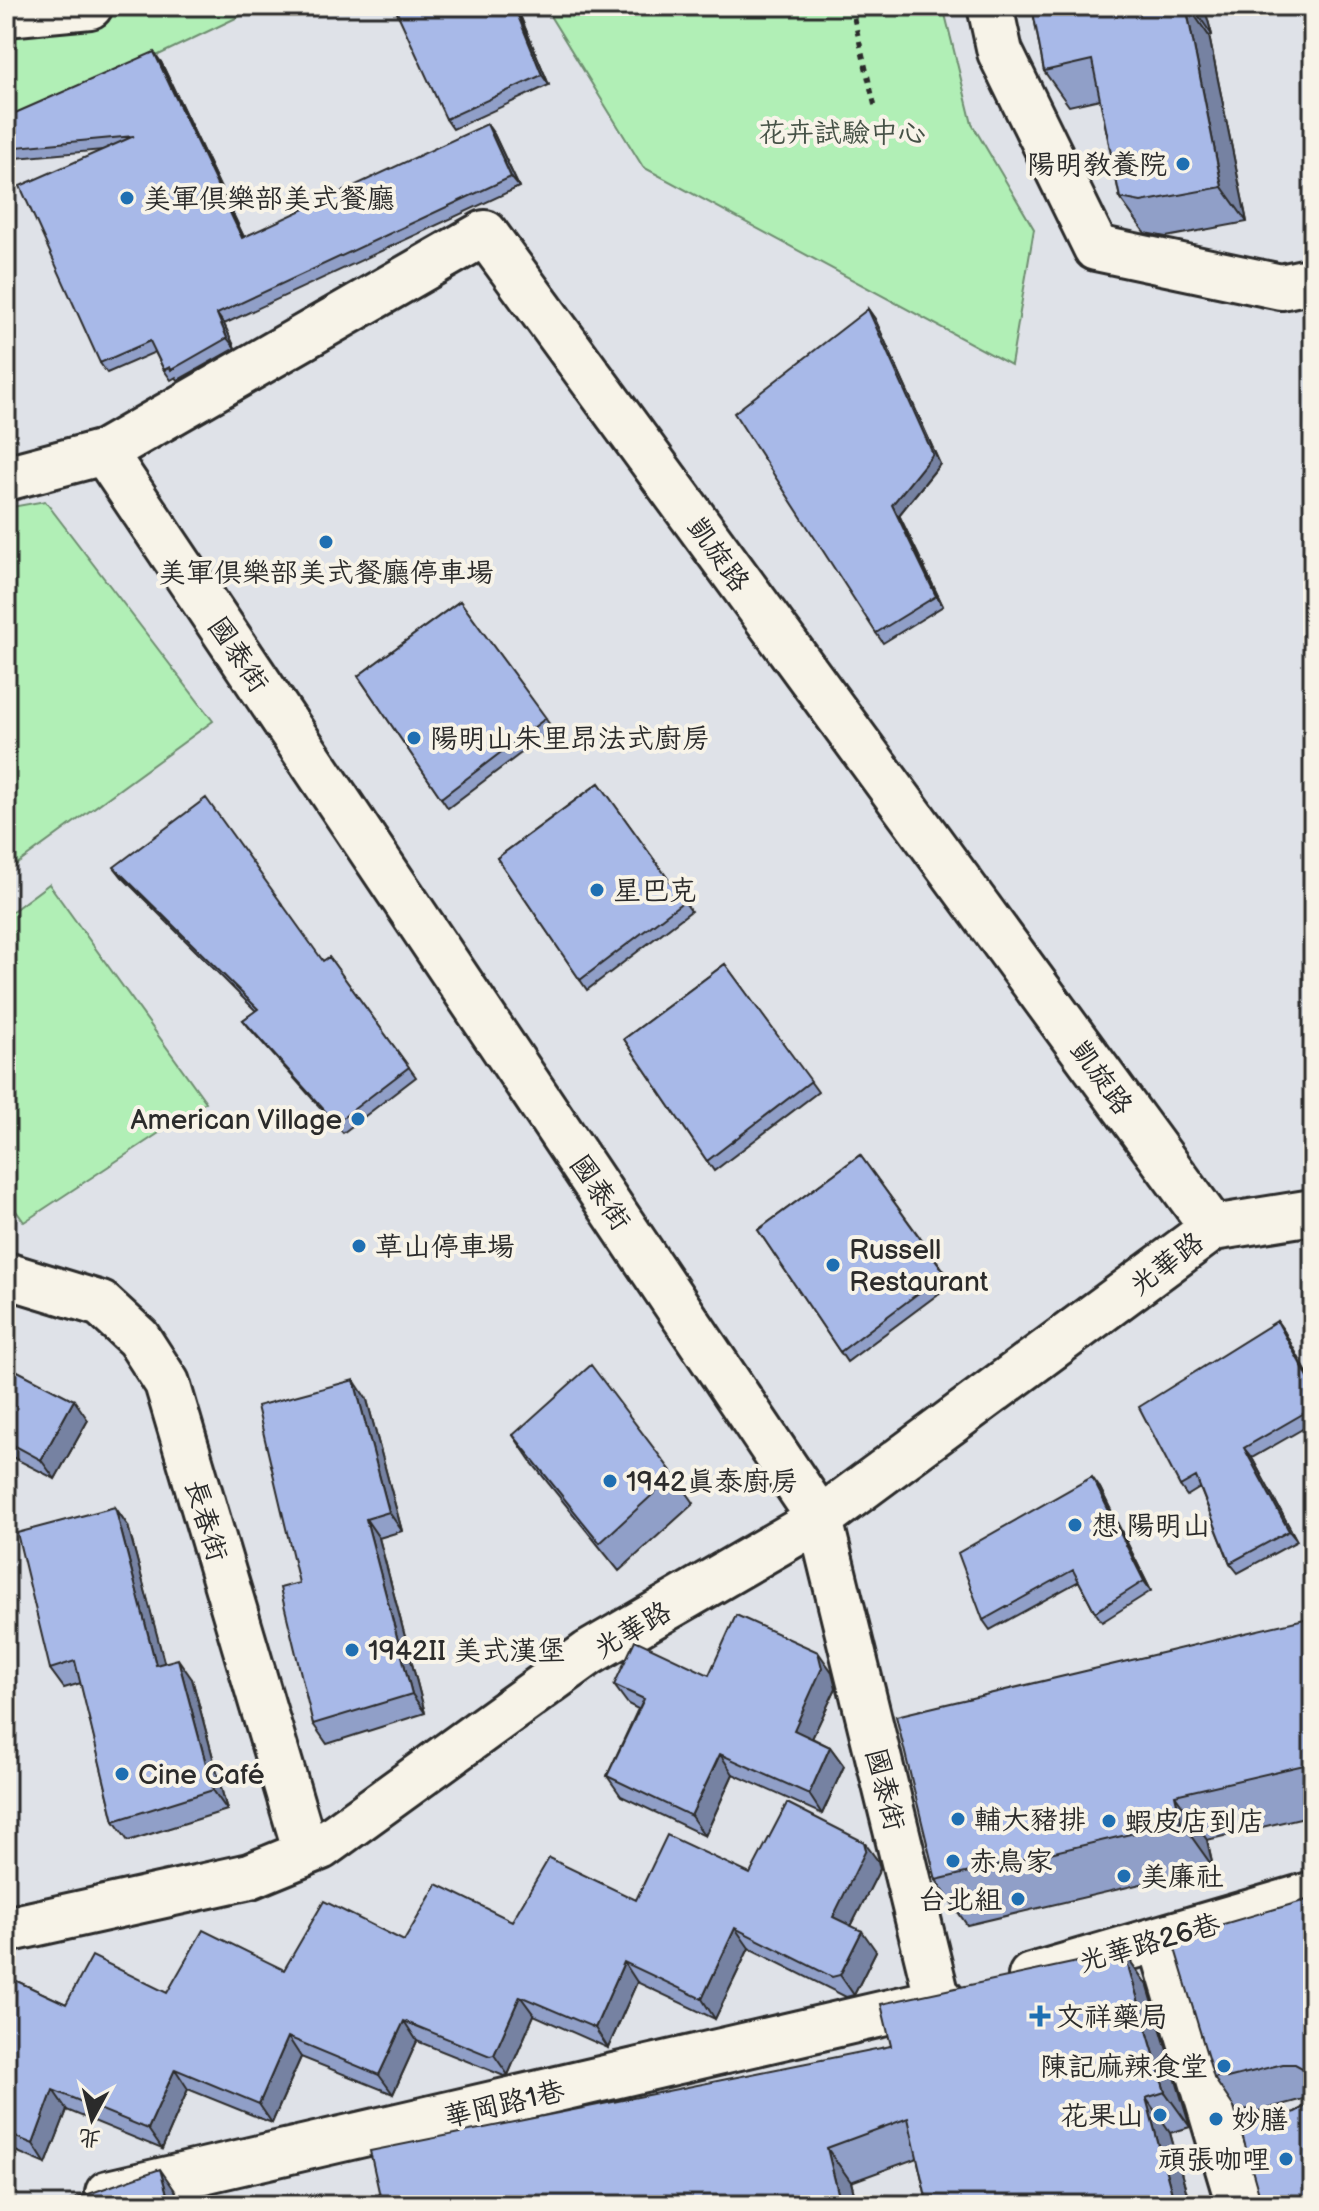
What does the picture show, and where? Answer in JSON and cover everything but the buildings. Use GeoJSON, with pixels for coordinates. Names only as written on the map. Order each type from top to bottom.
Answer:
{"type":"FeatureCollection","features":[{"type":"Feature","properties":{"kind":"street"},"geometry":{"type":"LineString","coordinates":[[6,14],[90,6]]}},
{"type":"Feature","properties":{"kind":"street"},"geometry":{"type":"LineString","coordinates":[[990,6],[1000,52],[1096,248],[1281,287],[1313,280]]}},
{"type":"Feature","properties":{"kind":"street","name":"凱旋路"},"geometry":{"type":"LineString","coordinates":[[6,478],[104,452],[485,233],[1213,1228]]}},
{"type":"Feature","properties":{"kind":"street","name":"國泰街"},"geometry":{"type":"LineString","coordinates":[[104,452],[820,1519],[938,2001]]}},
{"type":"Feature","properties":{"kind":"street"},"geometry":{"type":"LineString","coordinates":[[1213,1228],[1313,1212]]}},
{"type":"Feature","properties":{"kind":"street","name":"光華路"},"geometry":{"type":"LineString","coordinates":[[6,1930],[250,1876],[321,1847],[589,1653],[820,1519],[1213,1228]]}},
{"type":"Feature","properties":{"kind":"street","name":"長春街"},"geometry":{"type":"LineString","coordinates":[[6,1275],[101,1304],[138,1338],[167,1383],[306,1852]]}},
{"type":"Feature","properties":{"kind":"street","name":"光華路26巷"},"geometry":{"type":"LineString","coordinates":[[938,2001],[1313,1894]]}},
{"type":"Feature","properties":{"kind":"street"},"geometry":{"type":"LineString","coordinates":[[1160,1940],[1237,2142],[1239,2205]]}},
{"type":"Feature","properties":{"kind":"street","name":"華岡路1巷"},"geometry":{"type":"LineString","coordinates":[[70,2202],[938,2001]]}},
{"type":"Feature","properties":{"kind":"path"},"geometry":{"type":"LineString","coordinates":[[851,6],[875,107]]}},
{"type":"Feature","properties":{"kind":"green space"},"geometry":{"type":"Polygon","coordinates":[[[6,6],[261,6],[6,128],[6,6]]]}},
{"type":"Feature","properties":{"kind":"green space","name":"花卉試驗中心"},"geometry":{"type":"Polygon","coordinates":[[[544,6],[943,6],[972,124],[1034,229],[1011,365],[643,167],[544,6]]]}},
{"type":"Feature","properties":{"kind":"green space"},"geometry":{"type":"Polygon","coordinates":[[[45,501],[213,721],[6,872],[6,508],[45,501]]]}},
{"type":"Feature","properties":{"kind":"green space"},"geometry":{"type":"Polygon","coordinates":[[[49,884],[206,1102],[24,1222],[6,1197],[6,916],[49,884]]]}},
{"type":"Feature","properties":{"kind":"place","name":"陽明教養院"},"geometry":{"type":"Point","coordinates":[1183,164]}},
{"type":"Feature","properties":{"kind":"place","name":"美軍俱樂部美式餐廳"},"geometry":{"type":"Point","coordinates":[127,198]}},
{"type":"Feature","properties":{"kind":"place","name":"美軍俱樂部美式餐廳停車場"},"geometry":{"type":"Point","coordinates":[326,542]}},
{"type":"Feature","properties":{"kind":"place","name":"陽明山朱里昂法式廚房"},"geometry":{"type":"Point","coordinates":[414,738]}},
{"type":"Feature","properties":{"kind":"place","name":"星巴克"},"geometry":{"type":"Point","coordinates":[597,890]}},
{"type":"Feature","properties":{"kind":"place","name":"American Village"},"geometry":{"type":"Point","coordinates":[358,1119]}},
{"type":"Feature","properties":{"kind":"place","name":"草山停車場"},"geometry":{"type":"Point","coordinates":[359,1246]}},
{"type":"Feature","properties":{"kind":"place","name":"Russell Restaurant"},"geometry":{"type":"Point","coordinates":[833,1265]}},
{"type":"Feature","properties":{"kind":"place","name":"1942真泰廚房"},"geometry":{"type":"Point","coordinates":[610,1481]}},
{"type":"Feature","properties":{"kind":"place","name":"想 陽明山"},"geometry":{"type":"Point","coordinates":[1075,1525]}},
{"type":"Feature","properties":{"kind":"place","name":"1942II 美式漢堡"},"geometry":{"type":"Point","coordinates":[352,1650]}},
{"type":"Feature","properties":{"kind":"place","name":"Cine Café"},"geometry":{"type":"Point","coordinates":[122,1774]}},
{"type":"Feature","properties":{"kind":"place","name":"輔大豬排"},"geometry":{"type":"Point","coordinates":[958,1819]}},
{"type":"Feature","properties":{"kind":"place","name":"蝦皮店到店"},"geometry":{"type":"Point","coordinates":[1109,1821]}},
{"type":"Feature","properties":{"kind":"place","name":"赤鳥家"},"geometry":{"type":"Point","coordinates":[953,1861]}},
{"type":"Feature","properties":{"kind":"place","name":"美廉社"},"geometry":{"type":"Point","coordinates":[1124,1876]}},
{"type":"Feature","properties":{"kind":"place","name":"台北組"},"geometry":{"type":"Point","coordinates":[1018,1899]}},
{"type":"Feature","properties":{"kind":"place","name":"文祥藥局"},"geometry":{"type":"Point","coordinates":[1040,2016]}},
{"type":"Feature","properties":{"kind":"place","name":"陳記麻辣食堂"},"geometry":{"type":"Point","coordinates":[1224,2066]}},
{"type":"Feature","properties":{"kind":"place","name":"花果山"},"geometry":{"type":"Point","coordinates":[1160,2115]}},
{"type":"Feature","properties":{"kind":"place","name":"妙膳"},"geometry":{"type":"Point","coordinates":[1216,2119]}},
{"type":"Feature","properties":{"kind":"place","name":"頑張咖哩"},"geometry":{"type":"Point","coordinates":[1286,2159]}}]}
